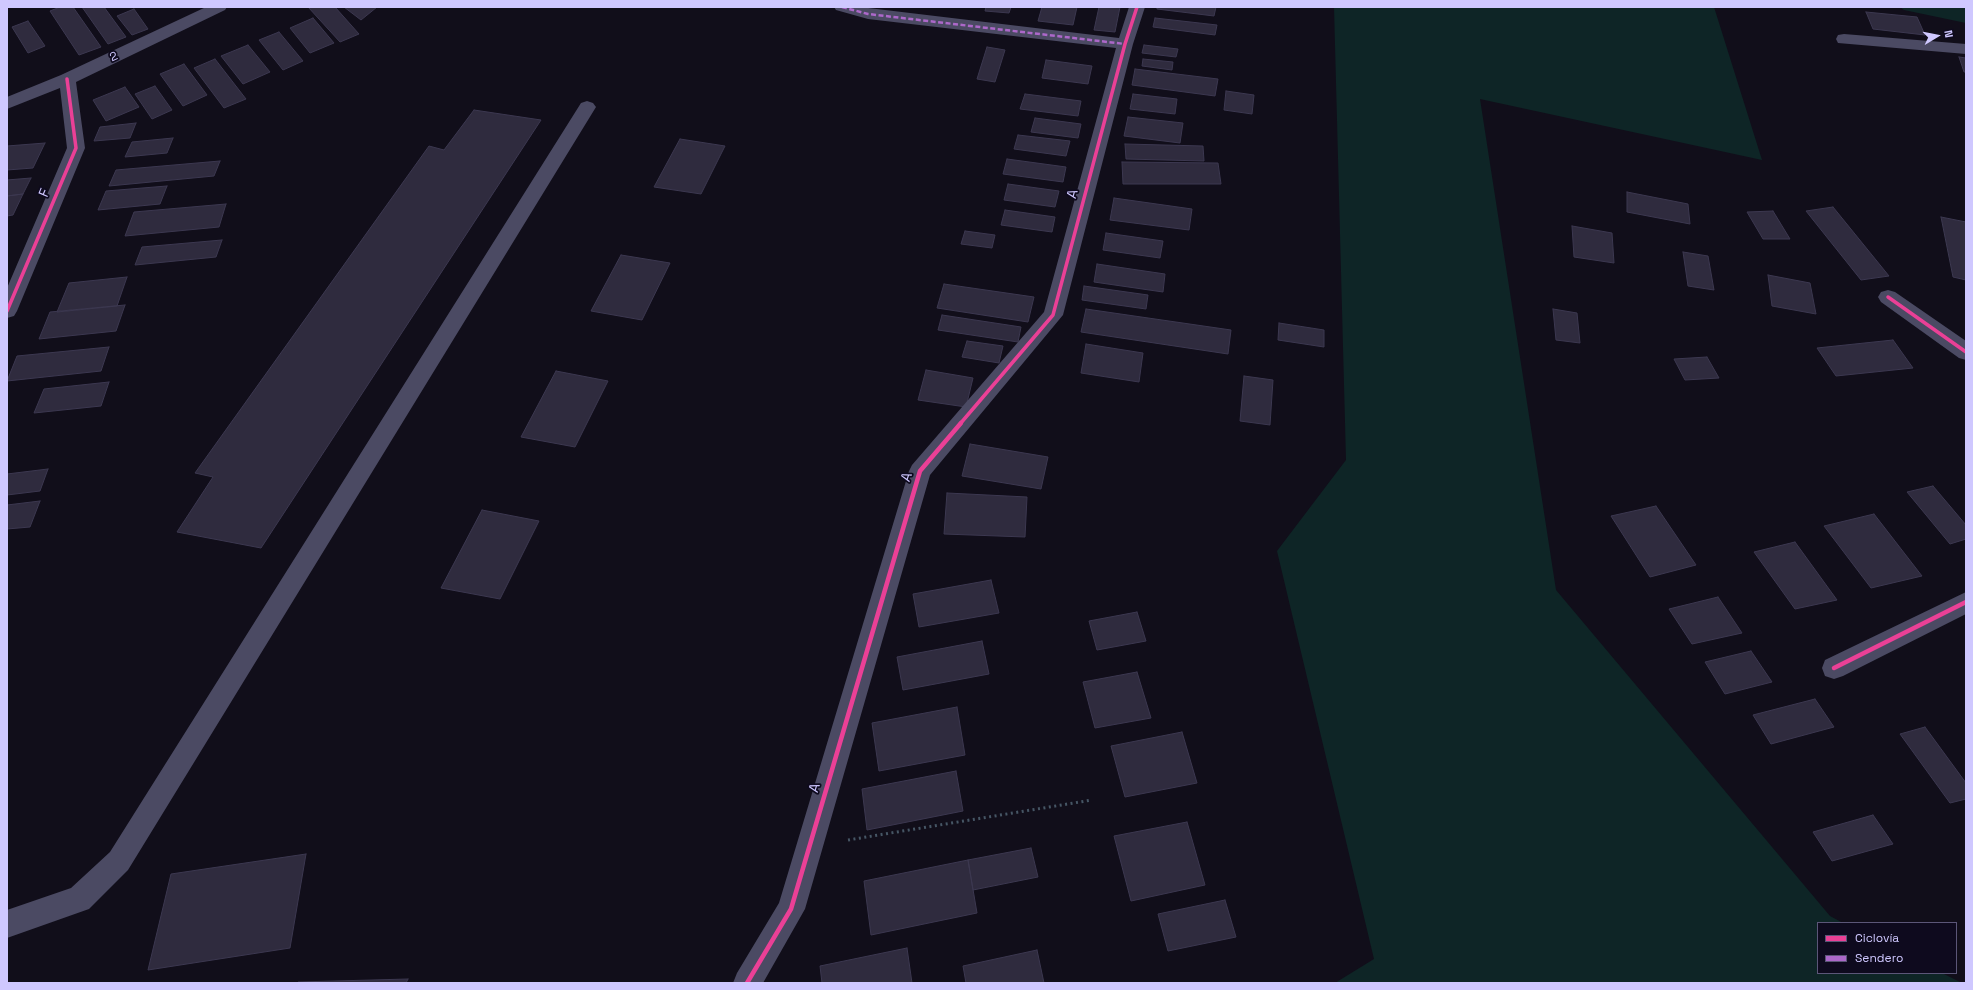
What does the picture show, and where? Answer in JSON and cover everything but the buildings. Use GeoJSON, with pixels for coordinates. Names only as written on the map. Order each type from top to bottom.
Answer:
{"type":"FeatureCollection","features":[{"type":"Feature","properties":{"kind":"street","name":"2"},"geometry":{"type":"LineString","coordinates":[[7,102],[67,79],[219,7]]}},
{"type":"Feature","properties":{"kind":"street"},"geometry":{"type":"LineString","coordinates":[[842,7],[868,14],[1125,44]]}},
{"type":"Feature","properties":{"kind":"street","name":"A"},"geometry":{"type":"LineString","coordinates":[[747,983],[791,909],[920,471],[1052,315],[1125,44],[1137,7]]}},
{"type":"Feature","properties":{"kind":"street"},"geometry":{"type":"LineString","coordinates":[[1844,39],[1966,49]]}},
{"type":"Feature","properties":{"kind":"street","name":"F"},"geometry":{"type":"LineString","coordinates":[[7,311],[76,148],[67,79]]}},
{"type":"Feature","properties":{"kind":"street"},"geometry":{"type":"LineString","coordinates":[[7,924],[79,899],[119,861],[587,108]]}},
{"type":"Feature","properties":{"kind":"street"},"geometry":{"type":"LineString","coordinates":[[1888,297],[1966,352]]}},
{"type":"Feature","properties":{"kind":"street"},"geometry":{"type":"LineString","coordinates":[[1834,668],[1966,602]]}},
{"type":"Feature","properties":{"kind":"path"},"geometry":{"type":"LineString","coordinates":[[810,846],[1092,800]]}},
{"type":"Feature","properties":{"kind":"green space"},"geometry":{"type":"Polygon","coordinates":[[[1334,7],[1714,7],[1762,160],[1480,99],[1556,590],[1830,916],[1841,922],[1817,922],[1817,974],[1944,974],[1962,983],[1335,983],[1374,959],[1277,551],[1346,460],[1334,7]]]}},
{"type":"Feature","properties":{"kind":"green space"},"geometry":{"type":"Polygon","coordinates":[[[1900,7],[1966,7],[1966,23],[1904,10],[1900,7]]]}},
{"type":"Feature","properties":{"kind":"marked path"},"geometry":{"type":"LineString","coordinates":[[842,7],[868,14],[1125,44]]}},
{"type":"Feature","properties":{"kind":"cycle path"},"geometry":{"type":"LineString","coordinates":[[747,983],[791,909],[920,471],[1053,315],[1125,44],[1137,7]]}},
{"type":"Feature","properties":{"kind":"cycle path"},"geometry":{"type":"LineString","coordinates":[[7,311],[76,148],[67,79]]}},
{"type":"Feature","properties":{"kind":"cycle path"},"geometry":{"type":"LineString","coordinates":[[1888,297],[1966,352]]}},
{"type":"Feature","properties":{"kind":"cycle path"},"geometry":{"type":"LineString","coordinates":[[1834,668],[1966,602]]}}]}
